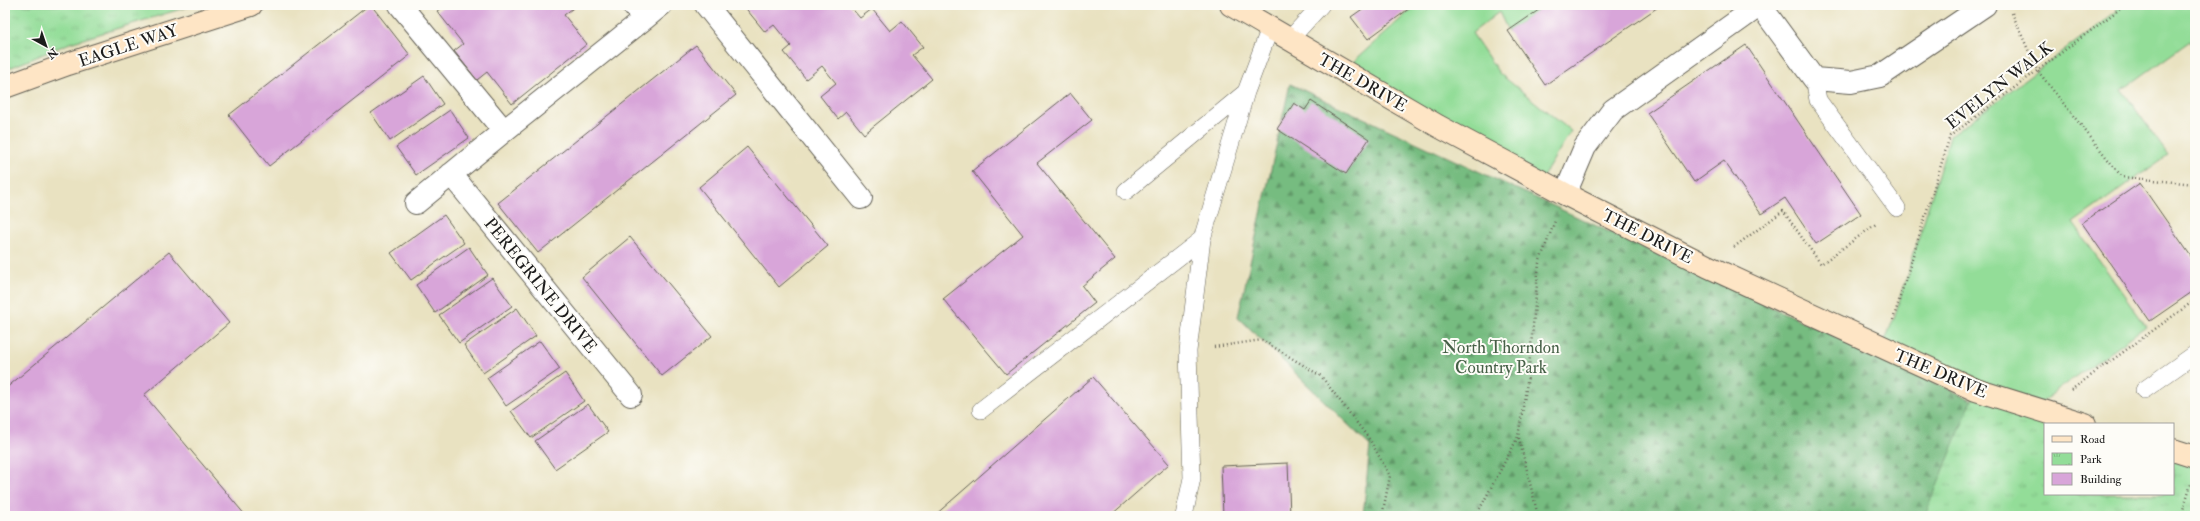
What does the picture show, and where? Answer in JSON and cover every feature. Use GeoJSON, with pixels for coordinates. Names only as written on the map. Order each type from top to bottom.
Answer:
{"type":"FeatureCollection","features":[{"type":"Feature","properties":{"kind":"street","name":"EAGLE WAY"},"geometry":{"type":"LineString","coordinates":[[5,87],[68,64],[251,5]]}},
{"type":"Feature","properties":{"kind":"street"},"geometry":{"type":"LineString","coordinates":[[400,5],[504,131]]}},
{"type":"Feature","properties":{"kind":"street"},"geometry":{"type":"LineString","coordinates":[[416,203],[504,131],[639,12],[661,5]]}},
{"type":"Feature","properties":{"kind":"street"},"geometry":{"type":"LineString","coordinates":[[706,5],[861,198]]}},
{"type":"Feature","properties":{"kind":"street","name":"THE DRIVE"},"geometry":{"type":"LineString","coordinates":[[1232,5],[1438,126],[1565,194],[1707,266],[1882,348],[1976,390],[2081,423]]}},
{"type":"Feature","properties":{"kind":"street"},"geometry":{"type":"LineString","coordinates":[[1565,194],[1584,147],[1613,110],[1760,5],[1814,80],[1851,82],[1880,76],[1985,5]]}},
{"type":"Feature","properties":{"kind":"street","name":"PEREGRINE DRIVE"},"geometry":{"type":"LineString","coordinates":[[451,174],[632,395]]}},
{"type":"Feature","properties":{"kind":"street"},"geometry":{"type":"LineString","coordinates":[[2174,451],[2194,468]]}},
{"type":"Feature","properties":{"kind":"lane"},"geometry":{"type":"LineString","coordinates":[[1290,39],[1321,5]]}},
{"type":"Feature","properties":{"kind":"lane"},"geometry":{"type":"LineString","coordinates":[[1184,516],[1192,478],[1188,351],[1202,239],[1246,92],[1270,28]]}},
{"type":"Feature","properties":{"kind":"lane"},"geometry":{"type":"LineString","coordinates":[[1814,80],[1818,100],[1897,208]]}},
{"type":"Feature","properties":{"kind":"lane"},"geometry":{"type":"LineString","coordinates":[[1126,191],[1246,92]]}},
{"type":"Feature","properties":{"kind":"lane"},"geometry":{"type":"LineString","coordinates":[[981,410],[1202,239]]}},
{"type":"Feature","properties":{"kind":"lane"},"geometry":{"type":"LineString","coordinates":[[2144,390],[2195,354]]}},
{"type":"Feature","properties":{"kind":"path"},"geometry":{"type":"LineString","coordinates":[[2117,5],[2117,11]]}},
{"type":"Feature","properties":{"kind":"path","name":"EVELYN WALK"},"geometry":{"type":"LineString","coordinates":[[1882,348],[1896,315],[1950,136],[2125,5]]}},
{"type":"Feature","properties":{"kind":"path"},"geometry":{"type":"LineString","coordinates":[[2012,12],[2037,70],[2122,177],[2195,184]]}},
{"type":"Feature","properties":{"kind":"path"},"geometry":{"type":"LineString","coordinates":[[1476,516],[1518,438],[1528,378],[1539,263],[1565,194]]}},
{"type":"Feature","properties":{"kind":"path"},"geometry":{"type":"LineString","coordinates":[[1707,266],[1783,211],[1821,264],[1897,208]]}},
{"type":"Feature","properties":{"kind":"path"},"geometry":{"type":"LineString","coordinates":[[2041,411],[2195,300]]}},
{"type":"Feature","properties":{"kind":"path"},"geometry":{"type":"LineString","coordinates":[[1188,351],[1262,340],[1321,376],[1370,440],[1390,476],[1382,516]]}},
{"type":"Feature","properties":{"kind":"path"},"geometry":{"type":"LineString","coordinates":[[1518,438],[1538,516]]}},
{"type":"Feature","properties":{"kind":"path"},"geometry":{"type":"LineString","coordinates":[[2181,516],[2194,468]]}},
{"type":"Feature","properties":{"kind":"green space"},"geometry":{"type":"Polygon","coordinates":[[[5,5],[194,5],[70,43],[5,70],[5,5]]]}},
{"type":"Feature","properties":{"kind":"green space"},"geometry":{"type":"Polygon","coordinates":[[[1416,5],[1546,5],[1508,31],[1499,12],[1472,33],[1499,73],[1571,131],[1541,180],[1343,71],[1416,5]]]}},
{"type":"Feature","properties":{"kind":"green space"},"geometry":{"type":"Polygon","coordinates":[[[2116,5],[2195,5],[2195,48],[2190,41],[2122,90],[2168,155],[2073,223],[2146,326],[2033,408],[1882,348],[1895,315],[1950,136],[2117,11],[2116,5]]]}},
{"type":"Feature","properties":{"kind":"green space","name":"North Thorndon Country Park"},"geometry":{"type":"Polygon","coordinates":[[[1290,84],[1983,405],[1931,516],[1363,516],[1370,446],[1238,317],[1290,84]]]}},
{"type":"Feature","properties":{"kind":"green space"},"geometry":{"type":"Polygon","coordinates":[[[1976,390],[2081,423],[2044,423],[2044,495],[2174,495],[2174,450],[2195,457],[2195,516],[1925,516],[1976,390]]]}},
{"type":"Feature","properties":{"kind":"building"},"geometry":{"type":"Polygon","coordinates":[[[369,5],[371,5],[410,55],[269,166],[229,115],[369,5]]]}},
{"type":"Feature","properties":{"kind":"building"},"geometry":{"type":"Polygon","coordinates":[[[445,5],[577,5],[564,15],[587,44],[512,104],[487,72],[477,80],[454,51],[463,44],[437,11],[445,5]]]}},
{"type":"Feature","properties":{"kind":"building"},"geometry":{"type":"Polygon","coordinates":[[[743,5],[849,5],[860,18],[872,9],[890,31],[902,21],[923,47],[912,55],[932,79],[864,134],[846,112],[838,119],[820,96],[836,83],[822,66],[806,79],[784,52],[791,46],[774,25],[765,32],[743,5]]]}},
{"type":"Feature","properties":{"kind":"building"},"geometry":{"type":"Polygon","coordinates":[[[1368,5],[1414,5],[1368,39],[1351,17],[1368,5]]]}},
{"type":"Feature","properties":{"kind":"building"},"geometry":{"type":"Polygon","coordinates":[[[1546,5],[1661,5],[1545,85],[1508,31],[1546,5]]]}},
{"type":"Feature","properties":{"kind":"building"},"geometry":{"type":"Polygon","coordinates":[[[696,45],[736,95],[538,253],[498,203],[696,45]]]}},
{"type":"Feature","properties":{"kind":"building"},"geometry":{"type":"Polygon","coordinates":[[[1746,45],[1861,214],[1816,244],[1785,198],[1761,214],[1724,161],[1694,182],[1647,113],[1746,45]]]}},
{"type":"Feature","properties":{"kind":"building"},"geometry":{"type":"Polygon","coordinates":[[[424,76],[443,104],[390,141],[371,113],[424,76]]]}},
{"type":"Feature","properties":{"kind":"building"},"geometry":{"type":"Polygon","coordinates":[[[1070,93],[1092,120],[1037,163],[1115,259],[1082,286],[1095,303],[1006,374],[943,299],[1023,235],[972,171],[1070,93]]]}},
{"type":"Feature","properties":{"kind":"building"},"geometry":{"type":"Polygon","coordinates":[[[1311,101],[1369,139],[1346,174],[1277,129],[1294,103],[1305,110],[1311,101]]]}},
{"type":"Feature","properties":{"kind":"building"},"geometry":{"type":"Polygon","coordinates":[[[450,110],[469,138],[416,175],[396,147],[450,110]]]}},
{"type":"Feature","properties":{"kind":"building"},"geometry":{"type":"Polygon","coordinates":[[[747,147],[828,246],[779,287],[699,187],[747,147]]]}},
{"type":"Feature","properties":{"kind":"building"},"geometry":{"type":"Polygon","coordinates":[[[2140,183],[2195,262],[2195,290],[2150,321],[2082,223],[2140,183]]]}},
{"type":"Feature","properties":{"kind":"building"},"geometry":{"type":"Polygon","coordinates":[[[444,215],[464,243],[411,280],[391,253],[444,215]]]}},
{"type":"Feature","properties":{"kind":"building"},"geometry":{"type":"Polygon","coordinates":[[[630,237],[712,336],[662,376],[582,277],[630,237]]]}},
{"type":"Feature","properties":{"kind":"building"},"geometry":{"type":"Polygon","coordinates":[[[469,247],[488,275],[435,313],[416,285],[469,247]]]}},
{"type":"Feature","properties":{"kind":"building"},"geometry":{"type":"Polygon","coordinates":[[[169,252],[229,323],[144,395],[246,516],[5,516],[5,389],[169,252]]]}},
{"type":"Feature","properties":{"kind":"building"},"geometry":{"type":"Polygon","coordinates":[[[492,278],[512,306],[459,343],[439,315],[492,278]]]}},
{"type":"Feature","properties":{"kind":"building"},"geometry":{"type":"Polygon","coordinates":[[[517,308],[536,336],[483,373],[464,345],[517,308]]]}},
{"type":"Feature","properties":{"kind":"building"},"geometry":{"type":"Polygon","coordinates":[[[540,341],[560,369],[506,406],[487,378],[540,341]]]}},
{"type":"Feature","properties":{"kind":"building"},"geometry":{"type":"Polygon","coordinates":[[[565,373],[584,401],[531,438],[511,411],[565,373]]]}},
{"type":"Feature","properties":{"kind":"building"},"geometry":{"type":"Polygon","coordinates":[[[1093,377],[1169,464],[1110,516],[934,516],[1093,377]]]}},
{"type":"Feature","properties":{"kind":"building"},"geometry":{"type":"Polygon","coordinates":[[[588,404],[608,432],[555,469],[535,441],[588,404]]]}},
{"type":"Feature","properties":{"kind":"building"},"geometry":{"type":"Polygon","coordinates":[[[1288,463],[1290,516],[1223,516],[1221,466],[1288,463]]]}}]}
